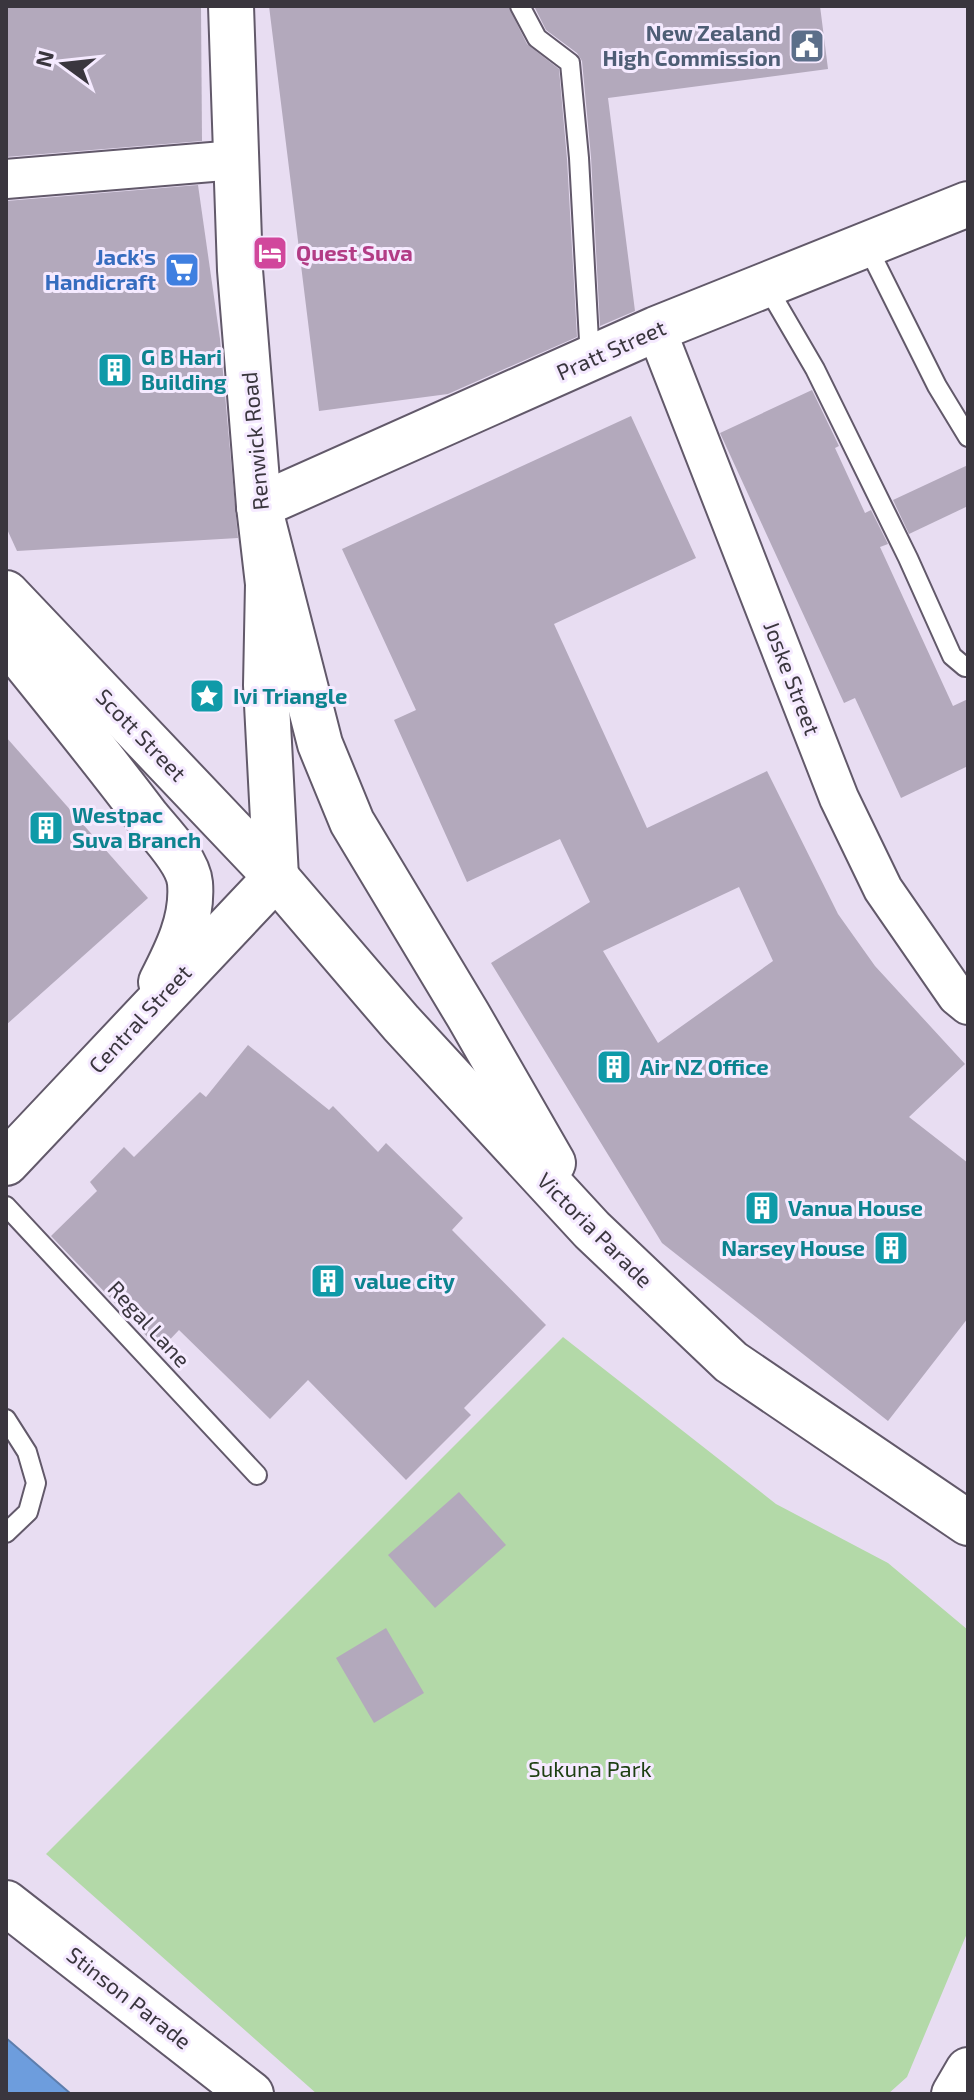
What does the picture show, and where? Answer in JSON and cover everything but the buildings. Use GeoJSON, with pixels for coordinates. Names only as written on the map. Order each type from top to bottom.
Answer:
{"type":"FeatureCollection","features":[{"type":"Feature","properties":{"kind":"main road","name":"Renwick Road"},"geometry":{"type":"LineString","coordinates":[[231,6],[240,270],[268,584],[266,685],[276,877]]}},
{"type":"Feature","properties":{"kind":"main road","name":"Pratt Street"},"geometry":{"type":"LineString","coordinates":[[259,506],[656,329],[968,204]]}},
{"type":"Feature","properties":{"kind":"main road"},"geometry":{"type":"LineString","coordinates":[[259,506],[320,744],[352,822],[592,1230]]}},
{"type":"Feature","properties":{"kind":"main road","name":"Scott Street"},"geometry":{"type":"LineString","coordinates":[[6,593],[276,877]]}},
{"type":"Feature","properties":{"kind":"main road"},"geometry":{"type":"LineString","coordinates":[[6,639],[136,801],[186,869],[190,883],[183,936],[143,1016]]}},
{"type":"Feature","properties":{"kind":"main road","name":"Central Street"},"geometry":{"type":"LineString","coordinates":[[6,1163],[276,877]]}},
{"type":"Feature","properties":{"kind":"main road","name":"Victoria Parade"},"geometry":{"type":"LineString","coordinates":[[276,877],[401,1023],[592,1230],[731,1362],[968,1523]]}},
{"type":"Feature","properties":{"kind":"main road","name":"Stinson Parade"},"geometry":{"type":"LineString","coordinates":[[6,1903],[251,2094]]}},
{"type":"Feature","properties":{"kind":"main road"},"geometry":{"type":"LineString","coordinates":[[954,2094],[968,2070]]}},
{"type":"Feature","properties":{"kind":"street"},"geometry":{"type":"LineString","coordinates":[[6,179],[236,160]]}},
{"type":"Feature","properties":{"kind":"street","name":"Joske Street"},"geometry":{"type":"LineString","coordinates":[[656,329],[839,798],[883,889],[957,996],[968,1005]]}},
{"type":"Feature","properties":{"kind":"lane"},"geometry":{"type":"LineString","coordinates":[[520,6],[537,38],[570,63],[579,158],[590,359]]}},
{"type":"Feature","properties":{"kind":"lane"},"geometry":{"type":"LineString","coordinates":[[866,244],[937,386],[968,437]]}},
{"type":"Feature","properties":{"kind":"lane"},"geometry":{"type":"LineString","coordinates":[[766,285],[815,369],[908,558],[952,656],[968,667]]}},
{"type":"Feature","properties":{"kind":"lane","name":"Regal Lane"},"geometry":{"type":"LineString","coordinates":[[6,1206],[257,1475]]}},
{"type":"Feature","properties":{"kind":"lane"},"geometry":{"type":"LineString","coordinates":[[6,1419],[27,1452],[36,1483],[28,1512],[6,1533]]}},
{"type":"Feature","properties":{"kind":"green space","name":"Sukuna Park"},"geometry":{"type":"Polygon","coordinates":[[[563,1337],[776,1504],[888,1563],[968,1630],[968,1931],[907,2077],[888,2094],[317,2094],[46,1854],[563,1337]]]}},
{"type":"Feature","properties":{"kind":"water"},"geometry":{"type":"Polygon","coordinates":[[[6,2038],[71,2094],[6,2094],[6,2038]]]}},
{"type":"Feature","properties":{"kind":"place","name":"New Zealand High Commission"},"geometry":{"type":"Point","coordinates":[807,46]}},
{"type":"Feature","properties":{"kind":"place","name":"Quest Suva"},"geometry":{"type":"Point","coordinates":[270,253]}},
{"type":"Feature","properties":{"kind":"place","name":"Jack's Handicraft"},"geometry":{"type":"Point","coordinates":[182,270]}},
{"type":"Feature","properties":{"kind":"place","name":"G B Hari Building"},"geometry":{"type":"Point","coordinates":[115,370]}},
{"type":"Feature","properties":{"kind":"place","name":"Ivi Triangle"},"geometry":{"type":"Point","coordinates":[207,696]}},
{"type":"Feature","properties":{"kind":"place","name":"Westpac Suva Branch"},"geometry":{"type":"Point","coordinates":[46,828]}},
{"type":"Feature","properties":{"kind":"place","name":"Air NZ Office"},"geometry":{"type":"Point","coordinates":[614,1067]}},
{"type":"Feature","properties":{"kind":"place","name":"Vanua House"},"geometry":{"type":"Point","coordinates":[762,1208]}},
{"type":"Feature","properties":{"kind":"place","name":"Narsey House"},"geometry":{"type":"Point","coordinates":[891,1248]}},
{"type":"Feature","properties":{"kind":"place","name":"value city"},"geometry":{"type":"Point","coordinates":[328,1281]}}]}
